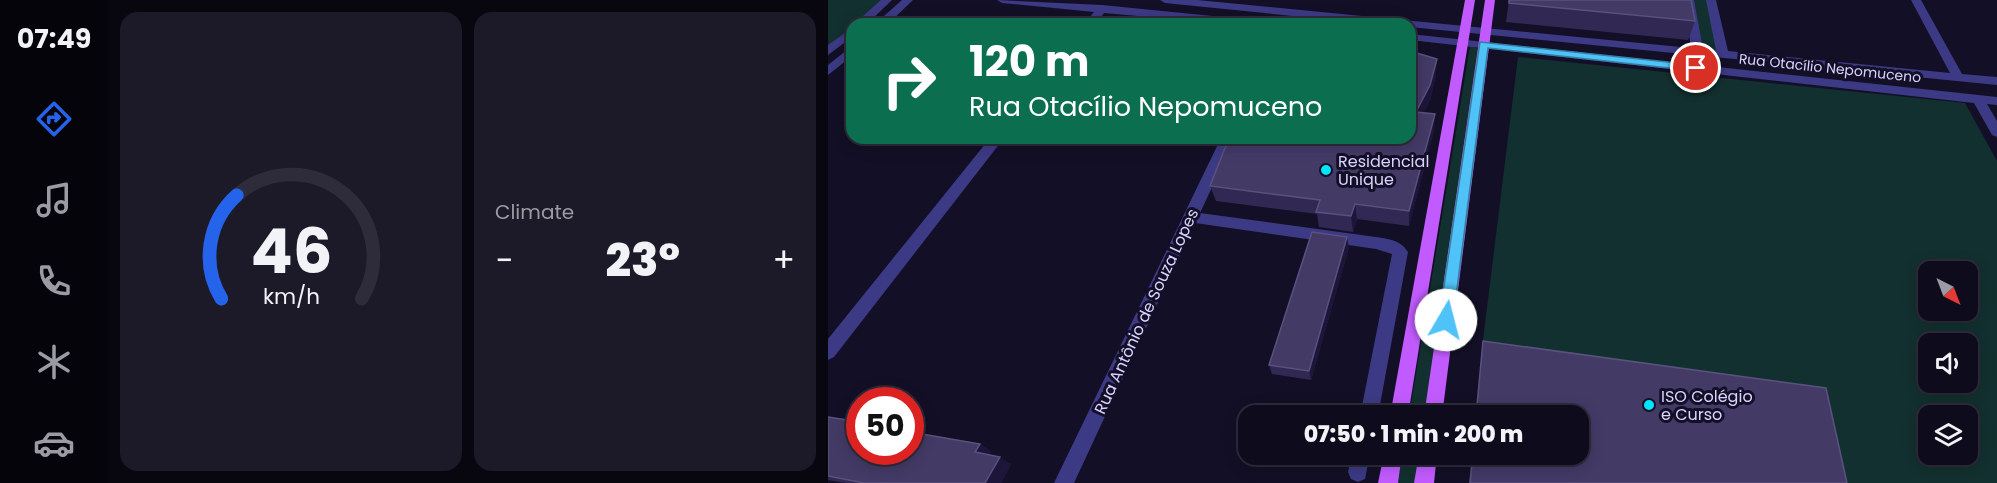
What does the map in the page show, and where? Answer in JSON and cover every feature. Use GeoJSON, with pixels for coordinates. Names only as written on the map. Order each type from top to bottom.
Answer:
{"type":"FeatureCollection","features":[{"type":"Feature","properties":{"kind":"main road"},"geometry":{"type":"LineString","coordinates":[[1401,405],[1470,0]]}},
{"type":"Feature","properties":{"kind":"main road"},"geometry":{"type":"LineString","coordinates":[[1434,405],[1490,0]]}},
{"type":"Feature","properties":{"kind":"main road"},"geometry":{"type":"LineString","coordinates":[[1388,483],[1391,465]]}},
{"type":"Feature","properties":{"kind":"main road"},"geometry":{"type":"LineString","coordinates":[[1424,483],[1426,465]]}},
{"type":"Feature","properties":{"kind":"street"},"geometry":{"type":"LineString","coordinates":[[867,18],[887,0]]}},
{"type":"Feature","properties":{"kind":"street"},"geometry":{"type":"LineString","coordinates":[[888,18],[908,0]]}},
{"type":"Feature","properties":{"kind":"street"},"geometry":{"type":"LineString","coordinates":[[1002,0],[1203,18]]}},
{"type":"Feature","properties":{"kind":"street"},"geometry":{"type":"LineString","coordinates":[[1165,0],[1346,18]]}},
{"type":"Feature","properties":{"kind":"street"},"geometry":{"type":"LineString","coordinates":[[1689,0],[1698,53]]}},
{"type":"Feature","properties":{"kind":"street"},"geometry":{"type":"LineString","coordinates":[[1711,0],[1723,55]]}},
{"type":"Feature","properties":{"kind":"street"},"geometry":{"type":"LineString","coordinates":[[1916,0],[1958,77]]}},
{"type":"Feature","properties":{"kind":"street"},"geometry":{"type":"LineString","coordinates":[[1094,18],[1102,8]]}},
{"type":"Feature","properties":{"kind":"street","name":"Rua Otacílio Nepomuceno"},"geometry":{"type":"LineString","coordinates":[[1416,25],[1463,36]]}},
{"type":"Feature","properties":{"kind":"street"},"geometry":{"type":"LineString","coordinates":[[828,51],[846,36]]}},
{"type":"Feature","properties":{"kind":"street","name":"Rua Otacílio Nepomuceno"},"geometry":{"type":"LineString","coordinates":[[1416,37],[1463,36],[1698,53],[1997,81]]}},
{"type":"Feature","properties":{"kind":"street","name":"Rua Otacílio Nepomuceno"},"geometry":{"type":"LineString","coordinates":[[1484,38],[1997,101]]}},
{"type":"Feature","properties":{"kind":"street"},"geometry":{"type":"LineString","coordinates":[[828,71],[846,55]]}},
{"type":"Feature","properties":{"kind":"street"},"geometry":{"type":"LineString","coordinates":[[1978,99],[1997,132]]}},
{"type":"Feature","properties":{"kind":"street"},"geometry":{"type":"LineString","coordinates":[[828,352],[992,144]]}},
{"type":"Feature","properties":{"kind":"street","name":"Rua Antônio de Souza Lopes"},"geometry":{"type":"LineString","coordinates":[[1064,483],[1225,144]]}},
{"type":"Feature","properties":{"kind":"street","name":"Rua Antônio de Souza Lopes"},"geometry":{"type":"LineString","coordinates":[[1190,217],[1392,246],[1400,252],[1371,405]]}},
{"type":"Feature","properties":{"kind":"green space"},"geometry":{"type":"Polygon","coordinates":[[[828,0],[885,0],[864,18],[846,18],[846,33],[828,48],[828,0]]]}},
{"type":"Feature","properties":{"kind":"green space"},"geometry":{"type":"Polygon","coordinates":[[[1693,0],[1707,0],[1718,51],[1702,50],[1693,0]]]}},
{"type":"Feature","properties":{"kind":"green space"},"geometry":{"type":"Polygon","coordinates":[[[1470,46],[1480,49],[1429,405],[1411,405],[1470,46]]]}},
{"type":"Feature","properties":{"kind":"green space"},"geometry":{"type":"Polygon","coordinates":[[[1518,57],[1965,103],[1997,161],[1997,483],[1837,483],[1482,348],[1518,57]]]}},
{"type":"Feature","properties":{"kind":"green space"},"geometry":{"type":"Polygon","coordinates":[[[1400,465],[1421,465],[1419,483],[1397,483],[1400,465]]]}},
{"type":"Feature","properties":{"kind":"building"},"geometry":{"type":"Polygon","coordinates":[[[1509,0],[1691,0],[1695,21],[1509,3],[1509,0]]]}},
{"type":"Feature","properties":{"kind":"building","name":"Residencial Unique"},"geometry":{"type":"Polygon","coordinates":[[[1416,53],[1437,59],[1430,85],[1416,112],[1416,53]]]}},
{"type":"Feature","properties":{"kind":"building","name":"Residencial Unique"},"geometry":{"type":"Polygon","coordinates":[[[1416,112],[1435,114],[1409,211],[1355,204],[1351,216],[1316,212],[1320,200],[1210,186],[1227,144],[1416,144],[1416,112]]]}},
{"type":"Feature","properties":{"kind":"building"},"geometry":{"type":"Polygon","coordinates":[[[1312,232],[1347,237],[1309,371],[1269,365],[1312,232]]]}},
{"type":"Feature","properties":{"kind":"building","name":"ISO Colégio e Curso"},"geometry":{"type":"Polygon","coordinates":[[[1483,341],[1826,388],[1847,483],[1470,483],[1472,465],[1589,465],[1589,405],[1477,405],[1483,341]]]}},
{"type":"Feature","properties":{"kind":"building"},"geometry":{"type":"Polygon","coordinates":[[[828,417],[846,420],[846,465],[924,465],[924,434],[980,444],[975,452],[1000,457],[985,483],[864,483],[828,476],[828,417]]]}},
{"type":"Feature","properties":{"kind":"place","name":"Residencial Unique"},"geometry":{"type":"Point","coordinates":[1326,170]}},
{"type":"Feature","properties":{"kind":"place","name":"ISO Colégio e Curso"},"geometry":{"type":"Point","coordinates":[1649,405]}},
{"type":"Feature","properties":{"kind":"route"},"geometry":{"type":"LineString","coordinates":[[1446,320],[1483,45],[1696,68]]}}]}
